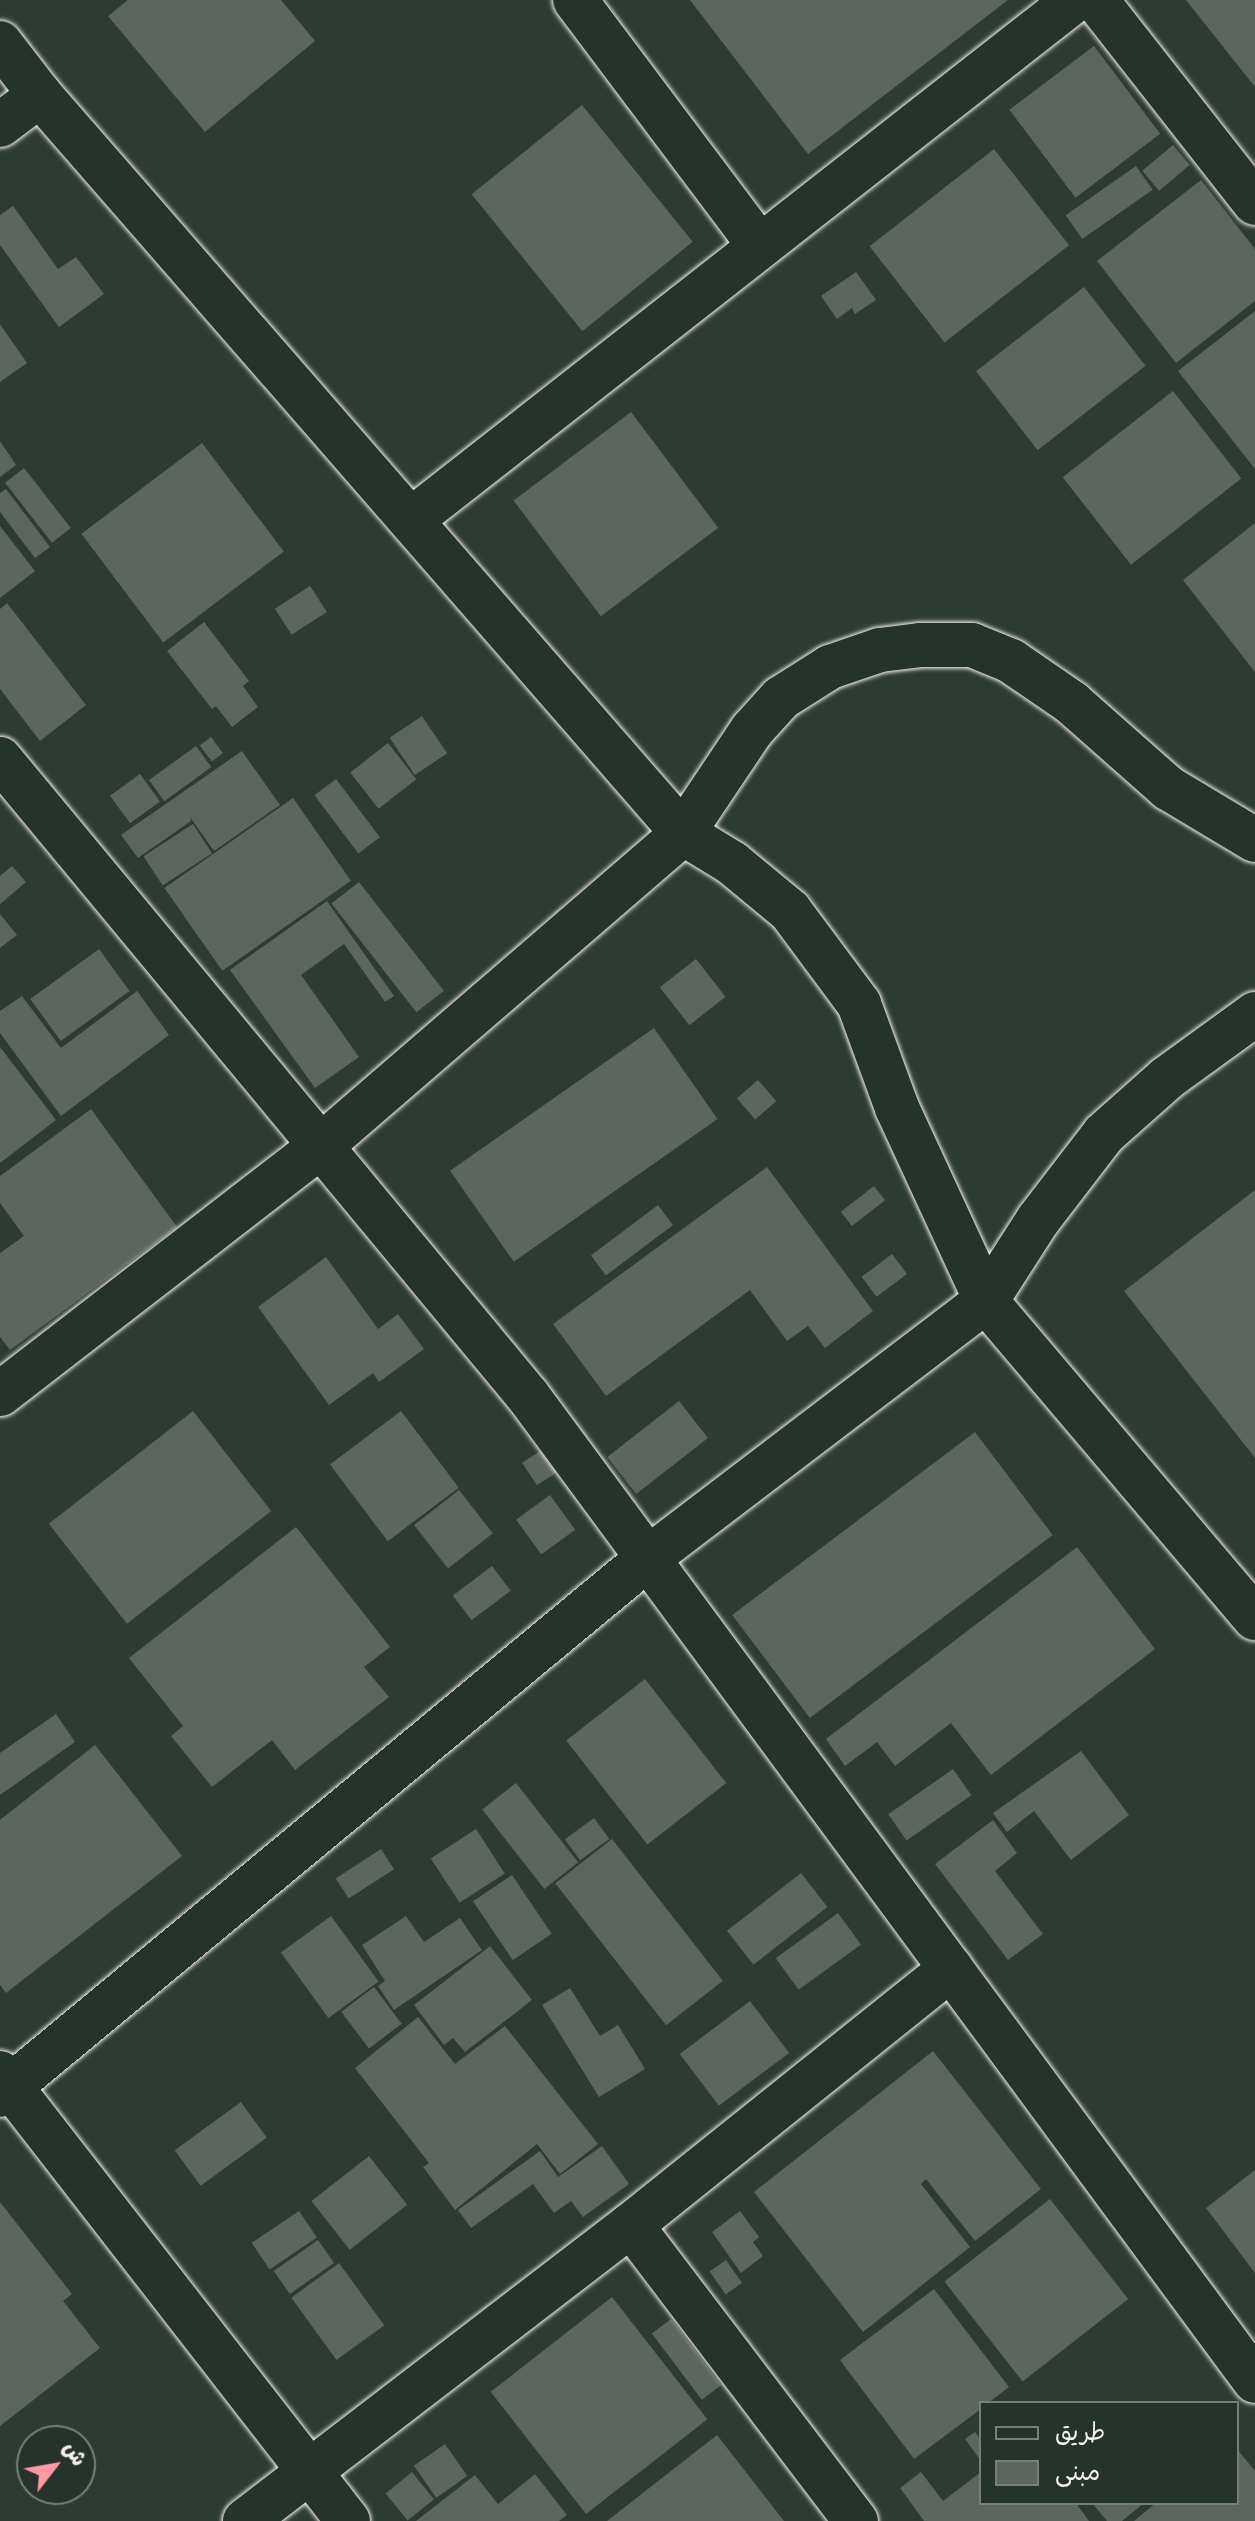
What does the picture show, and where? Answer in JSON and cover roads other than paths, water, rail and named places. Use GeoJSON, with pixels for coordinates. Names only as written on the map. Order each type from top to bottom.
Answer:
{"type":"FeatureCollection","features":[{"type":"Feature","properties":{"kind":"street"},"geometry":{"type":"LineString","coordinates":[[575,0],[760,246]]}},
{"type":"Feature","properties":{"kind":"street"},"geometry":{"type":"LineString","coordinates":[[411,520],[1075,0]]}},
{"type":"Feature","properties":{"kind":"street"},"geometry":{"type":"LineString","coordinates":[[1096,0],[1255,203]]}},
{"type":"Feature","properties":{"kind":"street"},"geometry":{"type":"LineString","coordinates":[[0,43],[40,95],[683,833],[732,863],[790,911],[859,1004],[897,1108],[986,1301],[1255,1618]]}},
{"type":"Feature","properties":{"kind":"street"},"geometry":{"type":"LineString","coordinates":[[0,125],[40,95]]}},
{"type":"Feature","properties":{"kind":"street"},"geometry":{"type":"LineString","coordinates":[[0,1394],[322,1145],[683,833],[729,762],[781,698],[830,667],[880,650],[972,645],[1011,661],[1072,703],[1168,788],[1255,840]]}},
{"type":"Feature","properties":{"kind":"street"},"geometry":{"type":"LineString","coordinates":[[0,759],[528,1396],[1255,2381]]}},
{"type":"Feature","properties":{"kind":"street"},"geometry":{"type":"LineString","coordinates":[[348,2521],[4,2085],[647,1559],[986,1301],[1038,1220],[1104,1134],[1167,1078],[1255,1014]]}},
{"type":"Feature","properties":{"kind":"street"},"geometry":{"type":"LineString","coordinates":[[245,2521],[631,2225],[951,1969]]}},
{"type":"Feature","properties":{"kind":"street"},"geometry":{"type":"LineString","coordinates":[[631,2225],[856,2521]]}}]}
